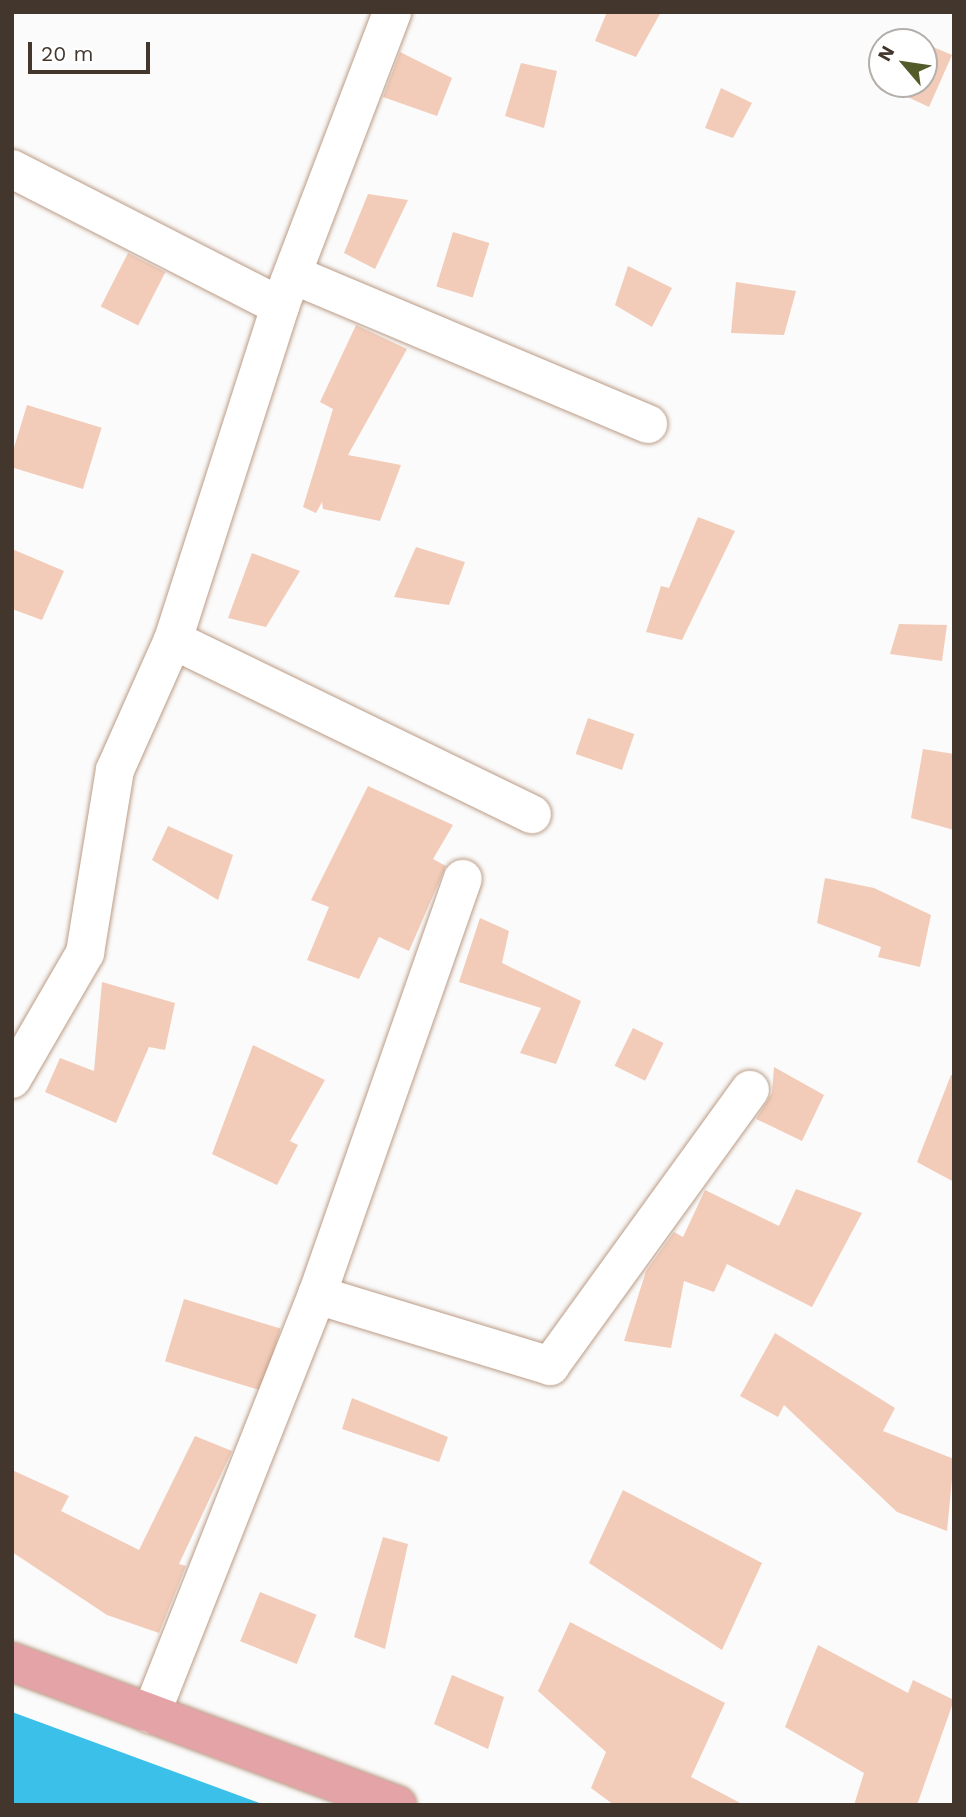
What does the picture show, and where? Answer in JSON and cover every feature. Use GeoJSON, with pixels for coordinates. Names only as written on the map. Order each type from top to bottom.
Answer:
{"type":"FeatureCollection","features":[{"type":"Feature","properties":{"kind":"main road"},"geometry":{"type":"LineString","coordinates":[[12,1662],[397,1805]]}},
{"type":"Feature","properties":{"kind":"street"},"geometry":{"type":"LineString","coordinates":[[12,1079],[85,953],[115,769],[173,640],[288,291],[392,12]]}},
{"type":"Feature","properties":{"kind":"street"},"geometry":{"type":"LineString","coordinates":[[12,169],[288,291],[648,424]]}},
{"type":"Feature","properties":{"kind":"street"},"geometry":{"type":"LineString","coordinates":[[173,640],[532,814]]}},
{"type":"Feature","properties":{"kind":"street"},"geometry":{"type":"LineString","coordinates":[[151,1714],[317,1295],[463,879]]}},
{"type":"Feature","properties":{"kind":"street"},"geometry":{"type":"LineString","coordinates":[[317,1295],[550,1366],[750,1090]]}},
{"type":"Feature","properties":{"kind":"water"},"geometry":{"type":"Polygon","coordinates":[[[12,1712],[265,1805],[12,1805],[12,1712]]]}},
{"type":"Feature","properties":{"kind":"building"},"geometry":{"type":"Polygon","coordinates":[[[607,12],[661,12],[636,57],[595,41],[607,12]]]}},
{"type":"Feature","properties":{"kind":"building"},"geometry":{"type":"Polygon","coordinates":[[[938,49],[952,55],[938,87],[938,49]]]}},
{"type":"Feature","properties":{"kind":"building"},"geometry":{"type":"Polygon","coordinates":[[[400,52],[452,78],[437,116],[383,97],[400,52]]]}},
{"type":"Feature","properties":{"kind":"building"},"geometry":{"type":"Polygon","coordinates":[[[521,63],[557,71],[544,128],[505,116],[521,63]]]}},
{"type":"Feature","properties":{"kind":"building"},"geometry":{"type":"Polygon","coordinates":[[[721,88],[752,103],[733,138],[705,128],[721,88]]]}},
{"type":"Feature","properties":{"kind":"building"},"geometry":{"type":"Polygon","coordinates":[[[910,98],[933,98],[929,107],[910,98]]]}},
{"type":"Feature","properties":{"kind":"building"},"geometry":{"type":"Polygon","coordinates":[[[368,194],[408,200],[375,269],[344,253],[368,194]]]}},
{"type":"Feature","properties":{"kind":"building"},"geometry":{"type":"Polygon","coordinates":[[[453,232],[489,243],[473,298],[436,287],[453,232]]]}},
{"type":"Feature","properties":{"kind":"building"},"geometry":{"type":"Polygon","coordinates":[[[128,253],[165,272],[138,326],[101,306],[128,253]]]}},
{"type":"Feature","properties":{"kind":"building"},"geometry":{"type":"Polygon","coordinates":[[[628,266],[672,288],[652,327],[615,305],[628,266]]]}},
{"type":"Feature","properties":{"kind":"building"},"geometry":{"type":"Polygon","coordinates":[[[736,282],[796,291],[784,335],[731,333],[736,282]]]}},
{"type":"Feature","properties":{"kind":"building"},"geometry":{"type":"Polygon","coordinates":[[[356,325],[407,349],[348,455],[401,465],[380,521],[323,509],[322,502],[316,513],[303,507],[333,409],[320,402],[356,325]]]}},
{"type":"Feature","properties":{"kind":"building"},"geometry":{"type":"Polygon","coordinates":[[[27,405],[102,428],[83,489],[12,467],[12,454],[27,405]]]}},
{"type":"Feature","properties":{"kind":"building"},"geometry":{"type":"Polygon","coordinates":[[[698,517],[735,531],[682,640],[646,632],[661,586],[669,588],[698,517]]]}},
{"type":"Feature","properties":{"kind":"building"},"geometry":{"type":"Polygon","coordinates":[[[416,547],[465,562],[449,605],[394,597],[416,547]]]}},
{"type":"Feature","properties":{"kind":"building"},"geometry":{"type":"Polygon","coordinates":[[[12,549],[64,571],[42,620],[12,609],[12,549]]]}},
{"type":"Feature","properties":{"kind":"building"},"geometry":{"type":"Polygon","coordinates":[[[252,553],[300,571],[266,627],[228,618],[252,553]]]}},
{"type":"Feature","properties":{"kind":"building"},"geometry":{"type":"Polygon","coordinates":[[[899,624],[947,625],[942,661],[890,654],[899,624]]]}},
{"type":"Feature","properties":{"kind":"building"},"geometry":{"type":"Polygon","coordinates":[[[588,718],[634,734],[622,770],[576,754],[588,718]]]}},
{"type":"Feature","properties":{"kind":"building"},"geometry":{"type":"Polygon","coordinates":[[[923,749],[954,754],[954,830],[911,818],[923,749]]]}},
{"type":"Feature","properties":{"kind":"building"},"geometry":{"type":"Polygon","coordinates":[[[368,786],[453,825],[433,859],[446,866],[409,951],[379,937],[359,979],[307,960],[329,907],[311,900],[368,786]]]}},
{"type":"Feature","properties":{"kind":"building"},"geometry":{"type":"Polygon","coordinates":[[[168,826],[233,855],[218,900],[152,860],[168,826]]]}},
{"type":"Feature","properties":{"kind":"building"},"geometry":{"type":"Polygon","coordinates":[[[825,878],[874,888],[931,915],[920,967],[878,957],[881,947],[817,923],[825,878]]]}},
{"type":"Feature","properties":{"kind":"building"},"geometry":{"type":"Polygon","coordinates":[[[480,918],[509,931],[502,963],[581,1001],[556,1064],[520,1053],[541,1008],[459,982],[480,918]]]}},
{"type":"Feature","properties":{"kind":"building"},"geometry":{"type":"Polygon","coordinates":[[[102,982],[175,1003],[165,1050],[149,1047],[116,1123],[45,1092],[60,1058],[94,1071],[102,982]]]}},
{"type":"Feature","properties":{"kind":"building"},"geometry":{"type":"Polygon","coordinates":[[[633,1028],[664,1043],[645,1081],[615,1066],[633,1028]]]}},
{"type":"Feature","properties":{"kind":"building"},"geometry":{"type":"Polygon","coordinates":[[[253,1045],[325,1080],[290,1141],[298,1145],[277,1185],[212,1154],[253,1045]]]}},
{"type":"Feature","properties":{"kind":"building"},"geometry":{"type":"Polygon","coordinates":[[[774,1067],[824,1095],[802,1141],[756,1119],[772,1093],[774,1067]]]}},
{"type":"Feature","properties":{"kind":"building"},"geometry":{"type":"Polygon","coordinates":[[[951,1075],[954,1075],[954,1182],[917,1162],[951,1075]]]}},
{"type":"Feature","properties":{"kind":"building"},"geometry":{"type":"Polygon","coordinates":[[[796,1189],[862,1213],[812,1307],[727,1264],[714,1292],[684,1281],[671,1348],[624,1341],[646,1271],[674,1232],[683,1237],[705,1190],[779,1226],[796,1189]]]}},
{"type":"Feature","properties":{"kind":"building"},"geometry":{"type":"Polygon","coordinates":[[[184,1299],[281,1329],[262,1391],[165,1361],[184,1299]]]}},
{"type":"Feature","properties":{"kind":"building"},"geometry":{"type":"Polygon","coordinates":[[[775,1333],[895,1408],[883,1431],[954,1459],[947,1531],[897,1512],[784,1405],[778,1417],[740,1396],[775,1333]]]}},
{"type":"Feature","properties":{"kind":"building"},"geometry":{"type":"Polygon","coordinates":[[[352,1398],[448,1437],[439,1462],[342,1429],[352,1398]]]}},
{"type":"Feature","properties":{"kind":"building"},"geometry":{"type":"Polygon","coordinates":[[[195,1436],[232,1451],[179,1564],[186,1566],[159,1633],[107,1615],[12,1552],[12,1470],[69,1496],[61,1511],[139,1550],[195,1436]]]}},
{"type":"Feature","properties":{"kind":"building"},"geometry":{"type":"Polygon","coordinates":[[[623,1490],[762,1563],[722,1650],[589,1563],[623,1490]]]}},
{"type":"Feature","properties":{"kind":"building"},"geometry":{"type":"Polygon","coordinates":[[[383,1537],[408,1544],[385,1649],[354,1637],[383,1537]]]}},
{"type":"Feature","properties":{"kind":"building"},"geometry":{"type":"Polygon","coordinates":[[[260,1592],[317,1615],[297,1664],[240,1641],[260,1592]]]}},
{"type":"Feature","properties":{"kind":"building"},"geometry":{"type":"Polygon","coordinates":[[[570,1622],[725,1703],[691,1777],[744,1805],[614,1805],[591,1788],[606,1752],[538,1691],[570,1622]]]}},
{"type":"Feature","properties":{"kind":"building"},"geometry":{"type":"Polygon","coordinates":[[[818,1645],[908,1693],[913,1680],[954,1700],[917,1805],[854,1805],[864,1773],[785,1727],[818,1645]]]}},
{"type":"Feature","properties":{"kind":"building"},"geometry":{"type":"Polygon","coordinates":[[[452,1675],[504,1697],[488,1749],[434,1724],[452,1675]]]}}]}
